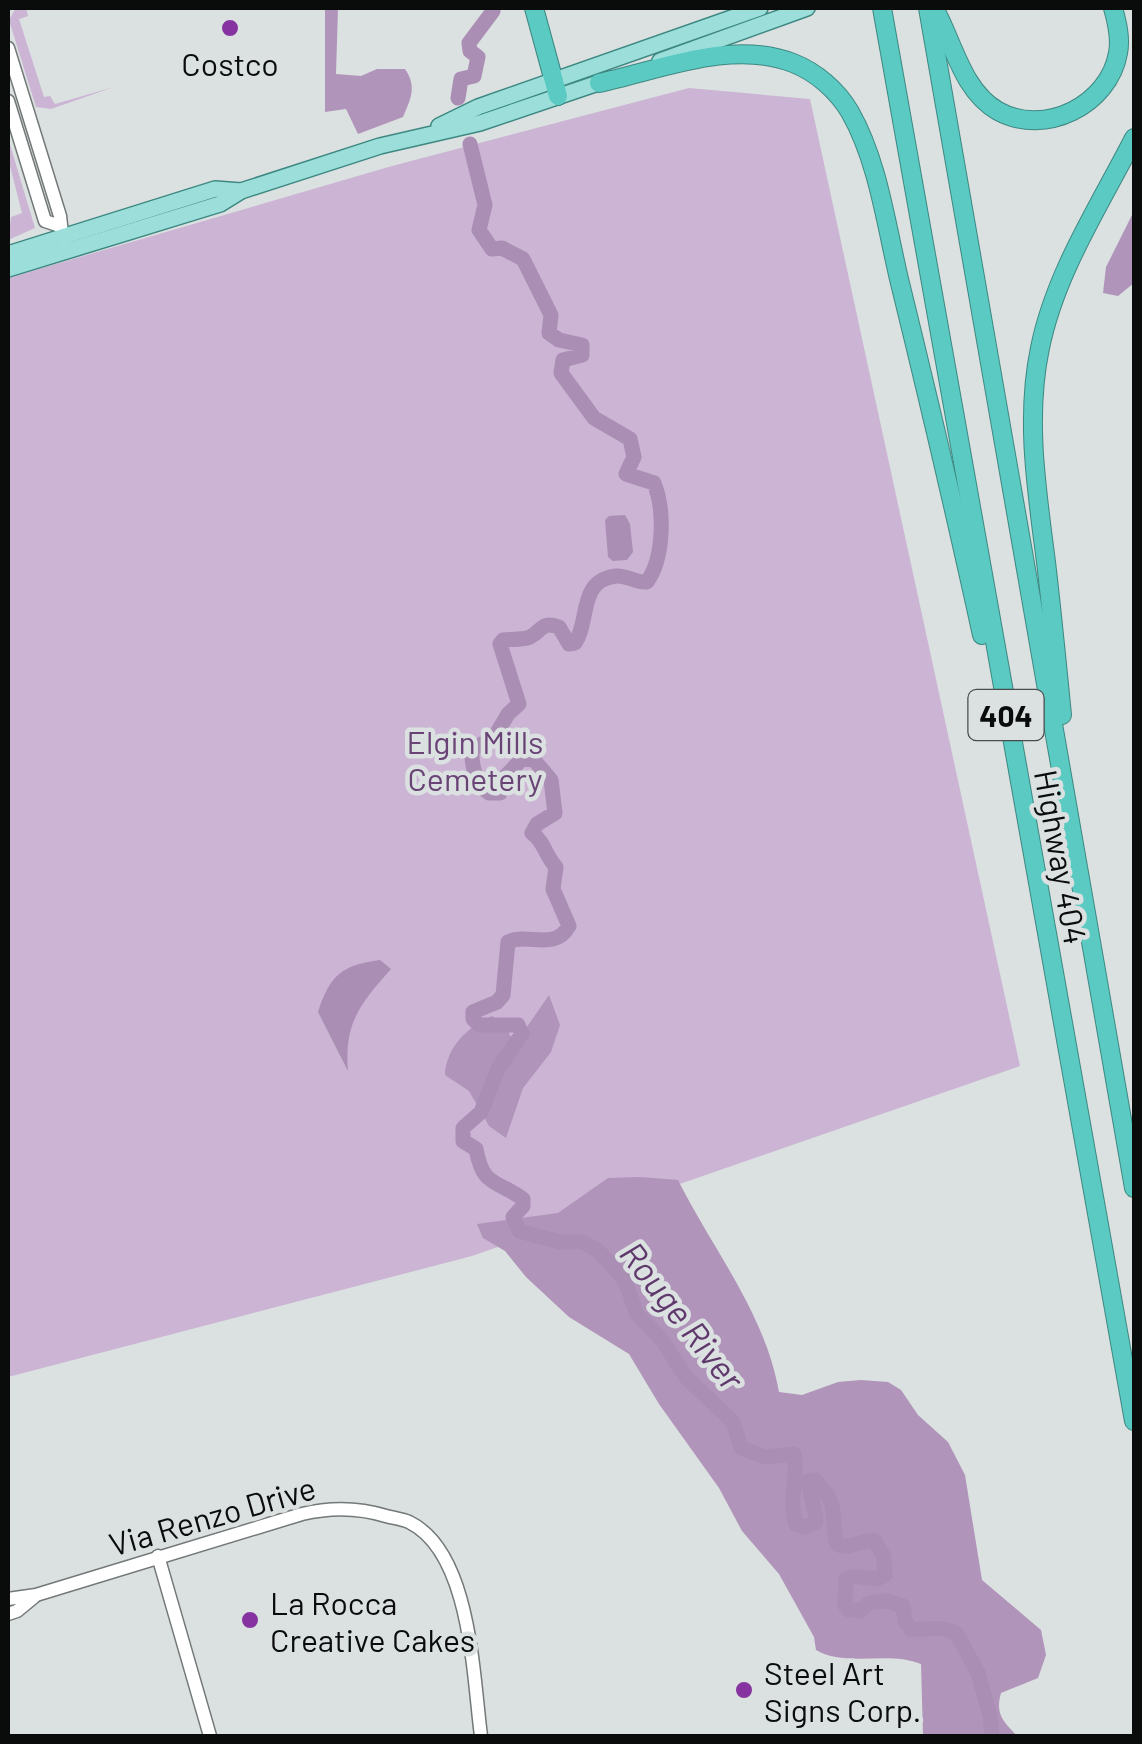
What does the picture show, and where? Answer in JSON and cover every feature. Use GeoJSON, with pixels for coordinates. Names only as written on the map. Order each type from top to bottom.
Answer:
{"type":"FeatureCollection","features":[{"type":"Feature","properties":{"kind":"highway"},"geometry":{"type":"LineString","coordinates":[[534,8],[556,88]]}},
{"type":"Feature","properties":{"kind":"highway","name":"Highway 404"},"geometry":{"type":"LineString","coordinates":[[882,8],[1134,1421]]}},
{"type":"Feature","properties":{"kind":"highway"},"geometry":{"type":"LineString","coordinates":[[931,8],[974,90],[998,111],[1049,120],[1074,111],[1095,96],[1110,76],[1118,53],[1113,8]]}},
{"type":"Feature","properties":{"kind":"highway","name":"Highway 404"},"geometry":{"type":"LineString","coordinates":[[931,8],[1134,1188]]}},
{"type":"Feature","properties":{"kind":"highway"},"geometry":{"type":"LineString","coordinates":[[599,83],[712,57],[748,54],[795,64],[818,77],[847,107],[871,164],[944,460],[999,716],[1009,733]]}},
{"type":"Feature","properties":{"kind":"highway"},"geometry":{"type":"LineString","coordinates":[[1070,805],[1055,634],[1036,487],[1034,384],[1040,345],[1059,287],[1134,138]]}},
{"type":"Feature","properties":{"kind":"main road"},"geometry":{"type":"LineString","coordinates":[[556,88],[760,8]]}},
{"type":"Feature","properties":{"kind":"main road"},"geometry":{"type":"LineString","coordinates":[[8,254],[62,237],[220,204],[241,191],[422,134],[478,107],[556,88],[599,83],[807,8]]}},
{"type":"Feature","properties":{"kind":"main road"},"geometry":{"type":"LineString","coordinates":[[8,269],[62,237]]}},
{"type":"Feature","properties":{"kind":"street"},"geometry":{"type":"LineString","coordinates":[[8,48],[60,216],[62,237]]}},
{"type":"Feature","properties":{"kind":"street"},"geometry":{"type":"LineString","coordinates":[[8,101],[45,221],[62,237]]}},
{"type":"Feature","properties":{"kind":"street","name":"Via Renzo Drive"},"geometry":{"type":"LineString","coordinates":[[8,1599],[36,1595],[326,1508],[366,1510],[411,1523],[433,1543],[454,1576],[481,1736]]}},
{"type":"Feature","properties":{"kind":"street"},"geometry":{"type":"LineString","coordinates":[[158,1556],[210,1736]]}},
{"type":"Feature","properties":{"kind":"street","name":"Via Renzo Drive"},"geometry":{"type":"LineString","coordinates":[[8,1614],[17,1612],[36,1595]]}},
{"type":"Feature","properties":{"kind":"green space"},"geometry":{"type":"Polygon","coordinates":[[[16,8],[26,8],[28,16],[19,19],[44,97],[50,96],[55,104],[114,87],[51,109],[36,107],[9,20],[16,8]]]}},
{"type":"Feature","properties":{"kind":"green space","name":"Elgin Mills Cemetery"},"geometry":{"type":"Polygon","coordinates":[[[689,88],[810,99],[1020,1066],[472,1256],[8,1377],[8,278],[392,166],[689,88]]]}},
{"type":"Feature","properties":{"kind":"green space"},"geometry":{"type":"Polygon","coordinates":[[[8,138],[35,228],[8,240],[11,217],[22,213],[8,158],[8,138]]]}},
{"type":"Feature","properties":{"kind":"shaded area"},"geometry":{"type":"Polygon","coordinates":[[[325,8],[338,8],[336,74],[361,76],[377,69],[405,69],[412,87],[403,117],[358,134],[346,109],[325,112],[325,8]]]}},
{"type":"Feature","properties":{"kind":"shaded area"},"geometry":{"type":"Polygon","coordinates":[[[1134,211],[1134,283],[1118,296],[1103,293],[1106,267],[1134,211]]]}},
{"type":"Feature","properties":{"kind":"shaded area"},"geometry":{"type":"Polygon","coordinates":[[[625,515],[633,552],[627,560],[613,561],[608,557],[605,520],[625,515]]]}},
{"type":"Feature","properties":{"kind":"shaded area"},"geometry":{"type":"Polygon","coordinates":[[[380,960],[391,969],[356,1015],[347,1054],[348,1071],[318,1012],[327,989],[339,974],[356,965],[380,960]]]}},
{"type":"Feature","properties":{"kind":"shaded area"},"geometry":{"type":"Polygon","coordinates":[[[549,995],[560,1025],[551,1052],[523,1088],[506,1138],[489,1126],[469,1091],[445,1075],[446,1065],[460,1040],[492,1016],[508,1028],[510,1036],[520,1037],[549,995]]]}},
{"type":"Feature","properties":{"kind":"shaded area"},"geometry":{"type":"Polygon","coordinates":[[[608,1178],[678,1180],[750,1309],[779,1392],[802,1395],[838,1382],[888,1382],[901,1390],[918,1415],[948,1442],[965,1475],[982,1580],[1041,1630],[1046,1655],[1038,1678],[1001,1693],[1002,1717],[1017,1736],[923,1736],[921,1664],[895,1658],[841,1658],[816,1650],[814,1637],[779,1574],[742,1531],[719,1488],[629,1354],[569,1317],[526,1277],[505,1251],[483,1238],[477,1224],[558,1213],[608,1178]]]}},
{"type":"Feature","properties":{"kind":"waterway","name":"Rouge River"},"geometry":{"type":"LineString","coordinates":[[458,98],[461,79],[474,76],[478,57],[470,51],[469,43],[492,8]]}},
{"type":"Feature","properties":{"kind":"waterway","name":"Rouge River"},"geometry":{"type":"LineString","coordinates":[[470,144],[485,205],[479,230],[492,249],[502,248],[523,259],[551,315],[549,333],[559,340],[582,345],[582,355],[563,360],[561,373],[594,418],[630,439],[634,457],[626,474],[654,483],[661,520],[660,547],[647,582],[616,576],[596,585],[575,643],[569,644],[559,627],[549,625],[530,637],[503,640],[500,644],[519,704],[494,738],[472,749],[474,767],[478,780],[489,793],[500,793],[503,779],[522,759],[534,760],[551,780],[555,813],[537,824],[532,833],[556,867],[553,889],[569,926],[556,938],[508,942],[503,995],[497,1002],[473,1012],[479,1025],[518,1025],[522,1034],[498,1069],[481,1112],[463,1128],[463,1141],[476,1149],[482,1170],[492,1181],[523,1199],[523,1206],[513,1217],[519,1231],[560,1242],[582,1242],[609,1262],[625,1281],[637,1314],[662,1340],[686,1377],[733,1422],[741,1448],[765,1457],[794,1454],[796,1524],[806,1527],[816,1522],[809,1481],[815,1480],[832,1505],[837,1544],[875,1541],[884,1557],[885,1575],[846,1579],[845,1605],[849,1610],[860,1611],[869,1603],[887,1601],[903,1606],[905,1621],[911,1629],[939,1629],[957,1634],[978,1673],[992,1736]]}},
{"type":"Feature","properties":{"kind":"place","name":"Costco"},"geometry":{"type":"Point","coordinates":[230,28]}},
{"type":"Feature","properties":{"kind":"place","name":"La Rocca Creative Cakes"},"geometry":{"type":"Point","coordinates":[250,1620]}},
{"type":"Feature","properties":{"kind":"place","name":"Steel Art Signs Corp."},"geometry":{"type":"Point","coordinates":[744,1690]}}]}
